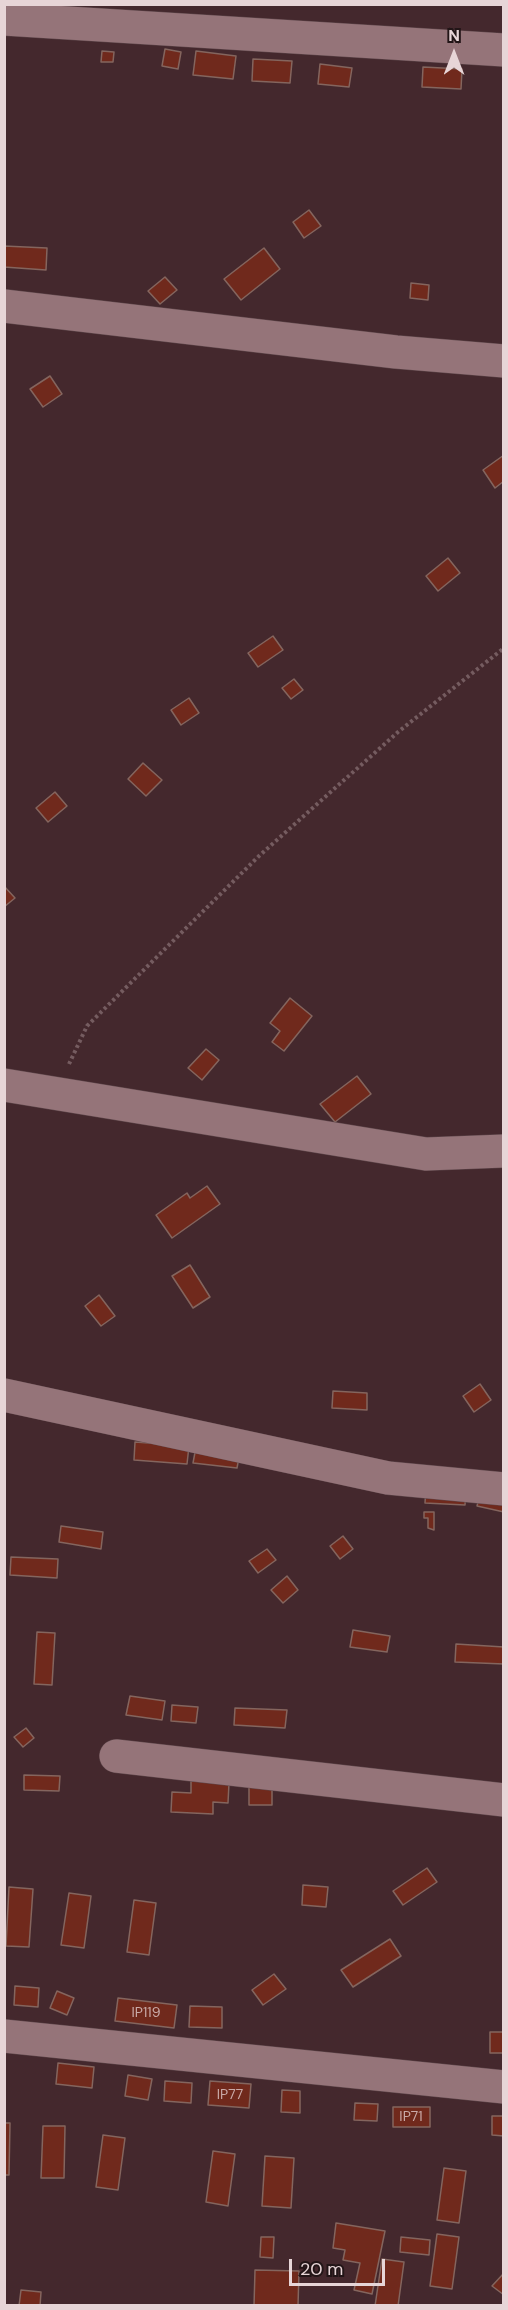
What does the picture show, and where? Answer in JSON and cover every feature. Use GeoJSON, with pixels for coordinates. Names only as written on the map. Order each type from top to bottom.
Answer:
{"type":"FeatureCollection","features":[{"type":"Feature","properties":{"kind":"street"},"geometry":{"type":"LineString","coordinates":[[4,19],[141,17],[504,50]]}},
{"type":"Feature","properties":{"kind":"street"},"geometry":{"type":"LineString","coordinates":[[4,306],[396,352],[504,361]]}},
{"type":"Feature","properties":{"kind":"street"},"geometry":{"type":"LineString","coordinates":[[4,1085],[426,1154],[504,1151]]}},
{"type":"Feature","properties":{"kind":"street"},"geometry":{"type":"LineString","coordinates":[[4,1395],[388,1478],[504,1490]]}},
{"type":"Feature","properties":{"kind":"street"},"geometry":{"type":"LineString","coordinates":[[116,1756],[504,1800]]}},
{"type":"Feature","properties":{"kind":"street"},"geometry":{"type":"LineString","coordinates":[[4,2036],[504,2087]]}},
{"type":"Feature","properties":{"kind":"path"},"geometry":{"type":"LineString","coordinates":[[55,1092],[87,1026],[103,1010],[268,848],[398,732],[504,648]]}},
{"type":"Feature","properties":{"kind":"building"},"geometry":{"type":"Polygon","coordinates":[[[165,49],[181,52],[178,69],[162,66],[165,49]]]}},
{"type":"Feature","properties":{"kind":"building"},"geometry":{"type":"Polygon","coordinates":[[[102,51],[114,52],[113,62],[101,62],[102,51]]]}},
{"type":"Feature","properties":{"kind":"building"},"geometry":{"type":"Polygon","coordinates":[[[196,51],[236,56],[233,79],[193,75],[196,51]]]}},
{"type":"Feature","properties":{"kind":"building"},"geometry":{"type":"Polygon","coordinates":[[[253,59],[292,61],[290,83],[252,81],[253,59]]]}},
{"type":"Feature","properties":{"kind":"building"},"geometry":{"type":"Polygon","coordinates":[[[320,64],[352,68],[349,87],[318,84],[320,64]]]}},
{"type":"Feature","properties":{"kind":"building"},"geometry":{"type":"Polygon","coordinates":[[[423,67],[462,69],[461,89],[422,87],[423,67]]]}},
{"type":"Feature","properties":{"kind":"building"},"geometry":{"type":"Polygon","coordinates":[[[309,210],[321,226],[304,238],[293,222],[309,210]]]}},
{"type":"Feature","properties":{"kind":"building"},"geometry":{"type":"Polygon","coordinates":[[[4,246],[47,248],[46,270],[4,267],[4,246]]]}},
{"type":"Feature","properties":{"kind":"building"},"geometry":{"type":"Polygon","coordinates":[[[264,248],[280,269],[241,300],[224,279],[264,248]]]}},
{"type":"Feature","properties":{"kind":"building"},"geometry":{"type":"Polygon","coordinates":[[[165,277],[177,290],[160,304],[148,291],[165,277]]]}},
{"type":"Feature","properties":{"kind":"building"},"geometry":{"type":"Polygon","coordinates":[[[411,283],[429,285],[428,300],[410,298],[411,283]]]}},
{"type":"Feature","properties":{"kind":"building"},"geometry":{"type":"Polygon","coordinates":[[[50,376],[62,394],[43,407],[30,389],[50,376]]]}},
{"type":"Feature","properties":{"kind":"building"},"geometry":{"type":"Polygon","coordinates":[[[504,455],[504,481],[495,488],[483,470],[504,455]]]}},
{"type":"Feature","properties":{"kind":"building"},"geometry":{"type":"Polygon","coordinates":[[[448,558],[460,573],[438,591],[426,576],[448,558]]]}},
{"type":"Feature","properties":{"kind":"building"},"geometry":{"type":"Polygon","coordinates":[[[273,636],[283,650],[258,667],[248,653],[273,636]]]}},
{"type":"Feature","properties":{"kind":"building"},"geometry":{"type":"Polygon","coordinates":[[[294,679],[303,690],[291,699],[282,688],[294,679]]]}},
{"type":"Feature","properties":{"kind":"building"},"geometry":{"type":"Polygon","coordinates":[[[189,698],[199,713],[181,725],[171,710],[189,698]]]}},
{"type":"Feature","properties":{"kind":"building"},"geometry":{"type":"Polygon","coordinates":[[[143,763],[162,780],[146,796],[128,779],[143,763]]]}},
{"type":"Feature","properties":{"kind":"building"},"geometry":{"type":"Polygon","coordinates":[[[55,792],[67,806],[48,822],[36,808],[55,792]]]}},
{"type":"Feature","properties":{"kind":"building"},"geometry":{"type":"Polygon","coordinates":[[[4,886],[15,898],[4,907],[4,886]]]}},
{"type":"Feature","properties":{"kind":"building"},"geometry":{"type":"Polygon","coordinates":[[[290,998],[312,1016],[284,1051],[272,1042],[280,1031],[270,1023],[290,998]]]}},
{"type":"Feature","properties":{"kind":"building"},"geometry":{"type":"Polygon","coordinates":[[[206,1049],[219,1060],[202,1080],[188,1068],[206,1049]]]}},
{"type":"Feature","properties":{"kind":"building"},"geometry":{"type":"Polygon","coordinates":[[[357,1076],[371,1094],[335,1122],[320,1104],[357,1076]]]}},
{"type":"Feature","properties":{"kind":"building"},"geometry":{"type":"Polygon","coordinates":[[[207,1186],[220,1204],[172,1238],[156,1215],[187,1193],[190,1198],[207,1186]]]}},
{"type":"Feature","properties":{"kind":"building"},"geometry":{"type":"Polygon","coordinates":[[[190,1265],[210,1297],[193,1308],[172,1276],[190,1265]]]}},
{"type":"Feature","properties":{"kind":"building"},"geometry":{"type":"Polygon","coordinates":[[[99,1295],[115,1316],[101,1326],[85,1306],[99,1295]]]}},
{"type":"Feature","properties":{"kind":"building"},"geometry":{"type":"Polygon","coordinates":[[[480,1384],[491,1400],[474,1412],[463,1396],[480,1384]]]}},
{"type":"Feature","properties":{"kind":"building"},"geometry":{"type":"Polygon","coordinates":[[[333,1391],[367,1393],[367,1410],[332,1408],[333,1391]]]}},
{"type":"Feature","properties":{"kind":"building"},"geometry":{"type":"Polygon","coordinates":[[[135,1442],[189,1446],[187,1464],[134,1460],[135,1442]]]}},
{"type":"Feature","properties":{"kind":"building"},"geometry":{"type":"Polygon","coordinates":[[[196,1447],[240,1452],[237,1468],[193,1463],[196,1447]]]}},
{"type":"Feature","properties":{"kind":"building"},"geometry":{"type":"Polygon","coordinates":[[[426,1487],[466,1489],[465,1505],[425,1503],[426,1487]]]}},
{"type":"Feature","properties":{"kind":"building"},"geometry":{"type":"Polygon","coordinates":[[[481,1491],[504,1496],[504,1512],[477,1506],[481,1491]]]}},
{"type":"Feature","properties":{"kind":"building"},"geometry":{"type":"Polygon","coordinates":[[[424,1512],[434,1512],[434,1530],[428,1528],[428,1518],[424,1518],[424,1512]]]}},
{"type":"Feature","properties":{"kind":"building"},"geometry":{"type":"Polygon","coordinates":[[[61,1526],[103,1532],[101,1549],[59,1542],[61,1526]]]}},
{"type":"Feature","properties":{"kind":"building"},"geometry":{"type":"Polygon","coordinates":[[[343,1536],[353,1549],[340,1559],[330,1546],[343,1536]]]}},
{"type":"Feature","properties":{"kind":"building"},"geometry":{"type":"Polygon","coordinates":[[[267,1549],[276,1560],[258,1573],[249,1561],[267,1549]]]}},
{"type":"Feature","properties":{"kind":"building"},"geometry":{"type":"Polygon","coordinates":[[[11,1557],[58,1559],[57,1578],[10,1575],[11,1557]]]}},
{"type":"Feature","properties":{"kind":"building"},"geometry":{"type":"Polygon","coordinates":[[[287,1576],[298,1590],[283,1603],[271,1590],[287,1576]]]}},
{"type":"Feature","properties":{"kind":"building"},"geometry":{"type":"Polygon","coordinates":[[[353,1630],[390,1636],[387,1652],[350,1647],[353,1630]]]}},
{"type":"Feature","properties":{"kind":"building"},"geometry":{"type":"Polygon","coordinates":[[[37,1632],[55,1633],[52,1685],[34,1684],[37,1632]]]}},
{"type":"Feature","properties":{"kind":"building"},"geometry":{"type":"Polygon","coordinates":[[[456,1644],[504,1647],[504,1664],[455,1662],[456,1644]]]}},
{"type":"Feature","properties":{"kind":"building"},"geometry":{"type":"Polygon","coordinates":[[[130,1696],[165,1701],[162,1720],[126,1715],[130,1696]]]}},
{"type":"Feature","properties":{"kind":"building"},"geometry":{"type":"Polygon","coordinates":[[[172,1705],[198,1707],[196,1723],[171,1721],[172,1705]]]}},
{"type":"Feature","properties":{"kind":"building"},"geometry":{"type":"Polygon","coordinates":[[[235,1708],[287,1710],[285,1728],[234,1725],[235,1708]]]}},
{"type":"Feature","properties":{"kind":"building"},"geometry":{"type":"Polygon","coordinates":[[[26,1728],[34,1738],[23,1747],[14,1737],[26,1728]]]}},
{"type":"Feature","properties":{"kind":"building"},"geometry":{"type":"Polygon","coordinates":[[[24,1775],[60,1776],[59,1791],[24,1790],[24,1775]]]}},
{"type":"Feature","properties":{"kind":"building"},"geometry":{"type":"Polygon","coordinates":[[[191,1781],[229,1783],[228,1803],[213,1802],[213,1814],[171,1812],[172,1792],[191,1793],[191,1781]]]}},
{"type":"Feature","properties":{"kind":"building"},"geometry":{"type":"Polygon","coordinates":[[[249,1787],[272,1787],[272,1805],[249,1805],[249,1787]]]}},
{"type":"Feature","properties":{"kind":"building"},"geometry":{"type":"Polygon","coordinates":[[[427,1868],[437,1882],[403,1905],[393,1891],[427,1868]]]}},
{"type":"Feature","properties":{"kind":"building"},"geometry":{"type":"Polygon","coordinates":[[[303,1885],[328,1887],[326,1907],[302,1905],[303,1885]]]}},
{"type":"Feature","properties":{"kind":"building"},"geometry":{"type":"Polygon","coordinates":[[[9,1887],[33,1889],[29,1947],[6,1946],[9,1887]]]}},
{"type":"Feature","properties":{"kind":"building"},"geometry":{"type":"Polygon","coordinates":[[[69,1893],[91,1896],[84,1948],[61,1945],[69,1893]]]}},
{"type":"Feature","properties":{"kind":"building"},"geometry":{"type":"Polygon","coordinates":[[[134,1900],[156,1903],[149,1955],[127,1952],[134,1900]]]}},
{"type":"Feature","properties":{"kind":"building"},"geometry":{"type":"Polygon","coordinates":[[[390,1939],[401,1956],[353,1987],[341,1970],[390,1939]]]}},
{"type":"Feature","properties":{"kind":"building"},"geometry":{"type":"Polygon","coordinates":[[[274,1974],[286,1989],[263,2005],[252,1990],[274,1974]]]}},
{"type":"Feature","properties":{"kind":"building"},"geometry":{"type":"Polygon","coordinates":[[[15,1986],[39,1988],[38,2007],[14,2005],[15,1986]]]}},
{"type":"Feature","properties":{"kind":"building"},"geometry":{"type":"Polygon","coordinates":[[[57,1991],[74,1998],[67,2015],[50,2008],[57,1991]]]}},
{"type":"Feature","properties":{"kind":"building"},"geometry":{"type":"Polygon","coordinates":[[[118,1998],[177,2005],[174,2028],[115,2021],[118,1998]]]}},
{"type":"Feature","properties":{"kind":"building"},"geometry":{"type":"Polygon","coordinates":[[[190,2006],[222,2007],[222,2028],[189,2027],[190,2006]]]}},
{"type":"Feature","properties":{"kind":"building"},"geometry":{"type":"Polygon","coordinates":[[[490,2032],[504,2032],[504,2053],[490,2053],[490,2032]]]}},
{"type":"Feature","properties":{"kind":"building"},"geometry":{"type":"Polygon","coordinates":[[[58,2063],[94,2067],[92,2088],[56,2084],[58,2063]]]}},
{"type":"Feature","properties":{"kind":"building"},"geometry":{"type":"Polygon","coordinates":[[[128,2075],[152,2079],[148,2100],[125,2096],[128,2075]]]}},
{"type":"Feature","properties":{"kind":"building"},"geometry":{"type":"Polygon","coordinates":[[[165,2081],[192,2083],[191,2103],[164,2101],[165,2081]]]}},
{"type":"Feature","properties":{"kind":"building"},"geometry":{"type":"Polygon","coordinates":[[[210,2081],[251,2084],[249,2108],[208,2105],[210,2081]]]}},
{"type":"Feature","properties":{"kind":"building"},"geometry":{"type":"Polygon","coordinates":[[[282,2090],[300,2091],[300,2113],[281,2112],[282,2090]]]}},
{"type":"Feature","properties":{"kind":"building"},"geometry":{"type":"Polygon","coordinates":[[[355,2103],[378,2104],[377,2121],[354,2120],[355,2103]]]}},
{"type":"Feature","properties":{"kind":"building"},"geometry":{"type":"Polygon","coordinates":[[[393,2107],[430,2107],[430,2127],[393,2127],[393,2107]]]}},
{"type":"Feature","properties":{"kind":"building"},"geometry":{"type":"Polygon","coordinates":[[[492,2116],[504,2116],[504,2136],[492,2135],[492,2116]]]}},
{"type":"Feature","properties":{"kind":"building"},"geometry":{"type":"Polygon","coordinates":[[[4,2123],[10,2123],[9,2175],[4,2175],[4,2123]]]}},
{"type":"Feature","properties":{"kind":"building"},"geometry":{"type":"Polygon","coordinates":[[[43,2126],[65,2126],[64,2178],[41,2178],[43,2126]]]}},
{"type":"Feature","properties":{"kind":"building"},"geometry":{"type":"Polygon","coordinates":[[[103,2135],[125,2138],[118,2190],[96,2187],[103,2135]]]}},
{"type":"Feature","properties":{"kind":"building"},"geometry":{"type":"Polygon","coordinates":[[[213,2151],[235,2154],[228,2206],[206,2202],[213,2151]]]}},
{"type":"Feature","properties":{"kind":"building"},"geometry":{"type":"Polygon","coordinates":[[[265,2156],[294,2158],[291,2208],[262,2206],[265,2156]]]}},
{"type":"Feature","properties":{"kind":"building"},"geometry":{"type":"Polygon","coordinates":[[[444,2168],[466,2171],[459,2223],[437,2220],[444,2168]]]}},
{"type":"Feature","properties":{"kind":"building"},"geometry":{"type":"Polygon","coordinates":[[[336,2223],[385,2231],[372,2294],[354,2290],[360,2263],[343,2260],[345,2250],[333,2248],[336,2223]]]}},
{"type":"Feature","properties":{"kind":"building"},"geometry":{"type":"Polygon","coordinates":[[[437,2234],[459,2237],[452,2289],[430,2286],[437,2234]]]}},
{"type":"Feature","properties":{"kind":"building"},"geometry":{"type":"Polygon","coordinates":[[[261,2237],[274,2237],[273,2258],[260,2257],[261,2237]]]}},
{"type":"Feature","properties":{"kind":"building"},"geometry":{"type":"Polygon","coordinates":[[[401,2237],[430,2240],[429,2255],[400,2252],[401,2237]]]}},
{"type":"Feature","properties":{"kind":"building"},"geometry":{"type":"Polygon","coordinates":[[[382,2259],[404,2262],[398,2306],[375,2306],[382,2259]]]}},
{"type":"Feature","properties":{"kind":"building"},"geometry":{"type":"Polygon","coordinates":[[[255,2270],[299,2271],[298,2306],[254,2306],[255,2270]]]}},
{"type":"Feature","properties":{"kind":"building"},"geometry":{"type":"Polygon","coordinates":[[[504,2273],[504,2295],[492,2286],[504,2273]]]}},
{"type":"Feature","properties":{"kind":"building"},"geometry":{"type":"Polygon","coordinates":[[[21,2290],[41,2292],[40,2306],[19,2306],[21,2290]]]}}]}
